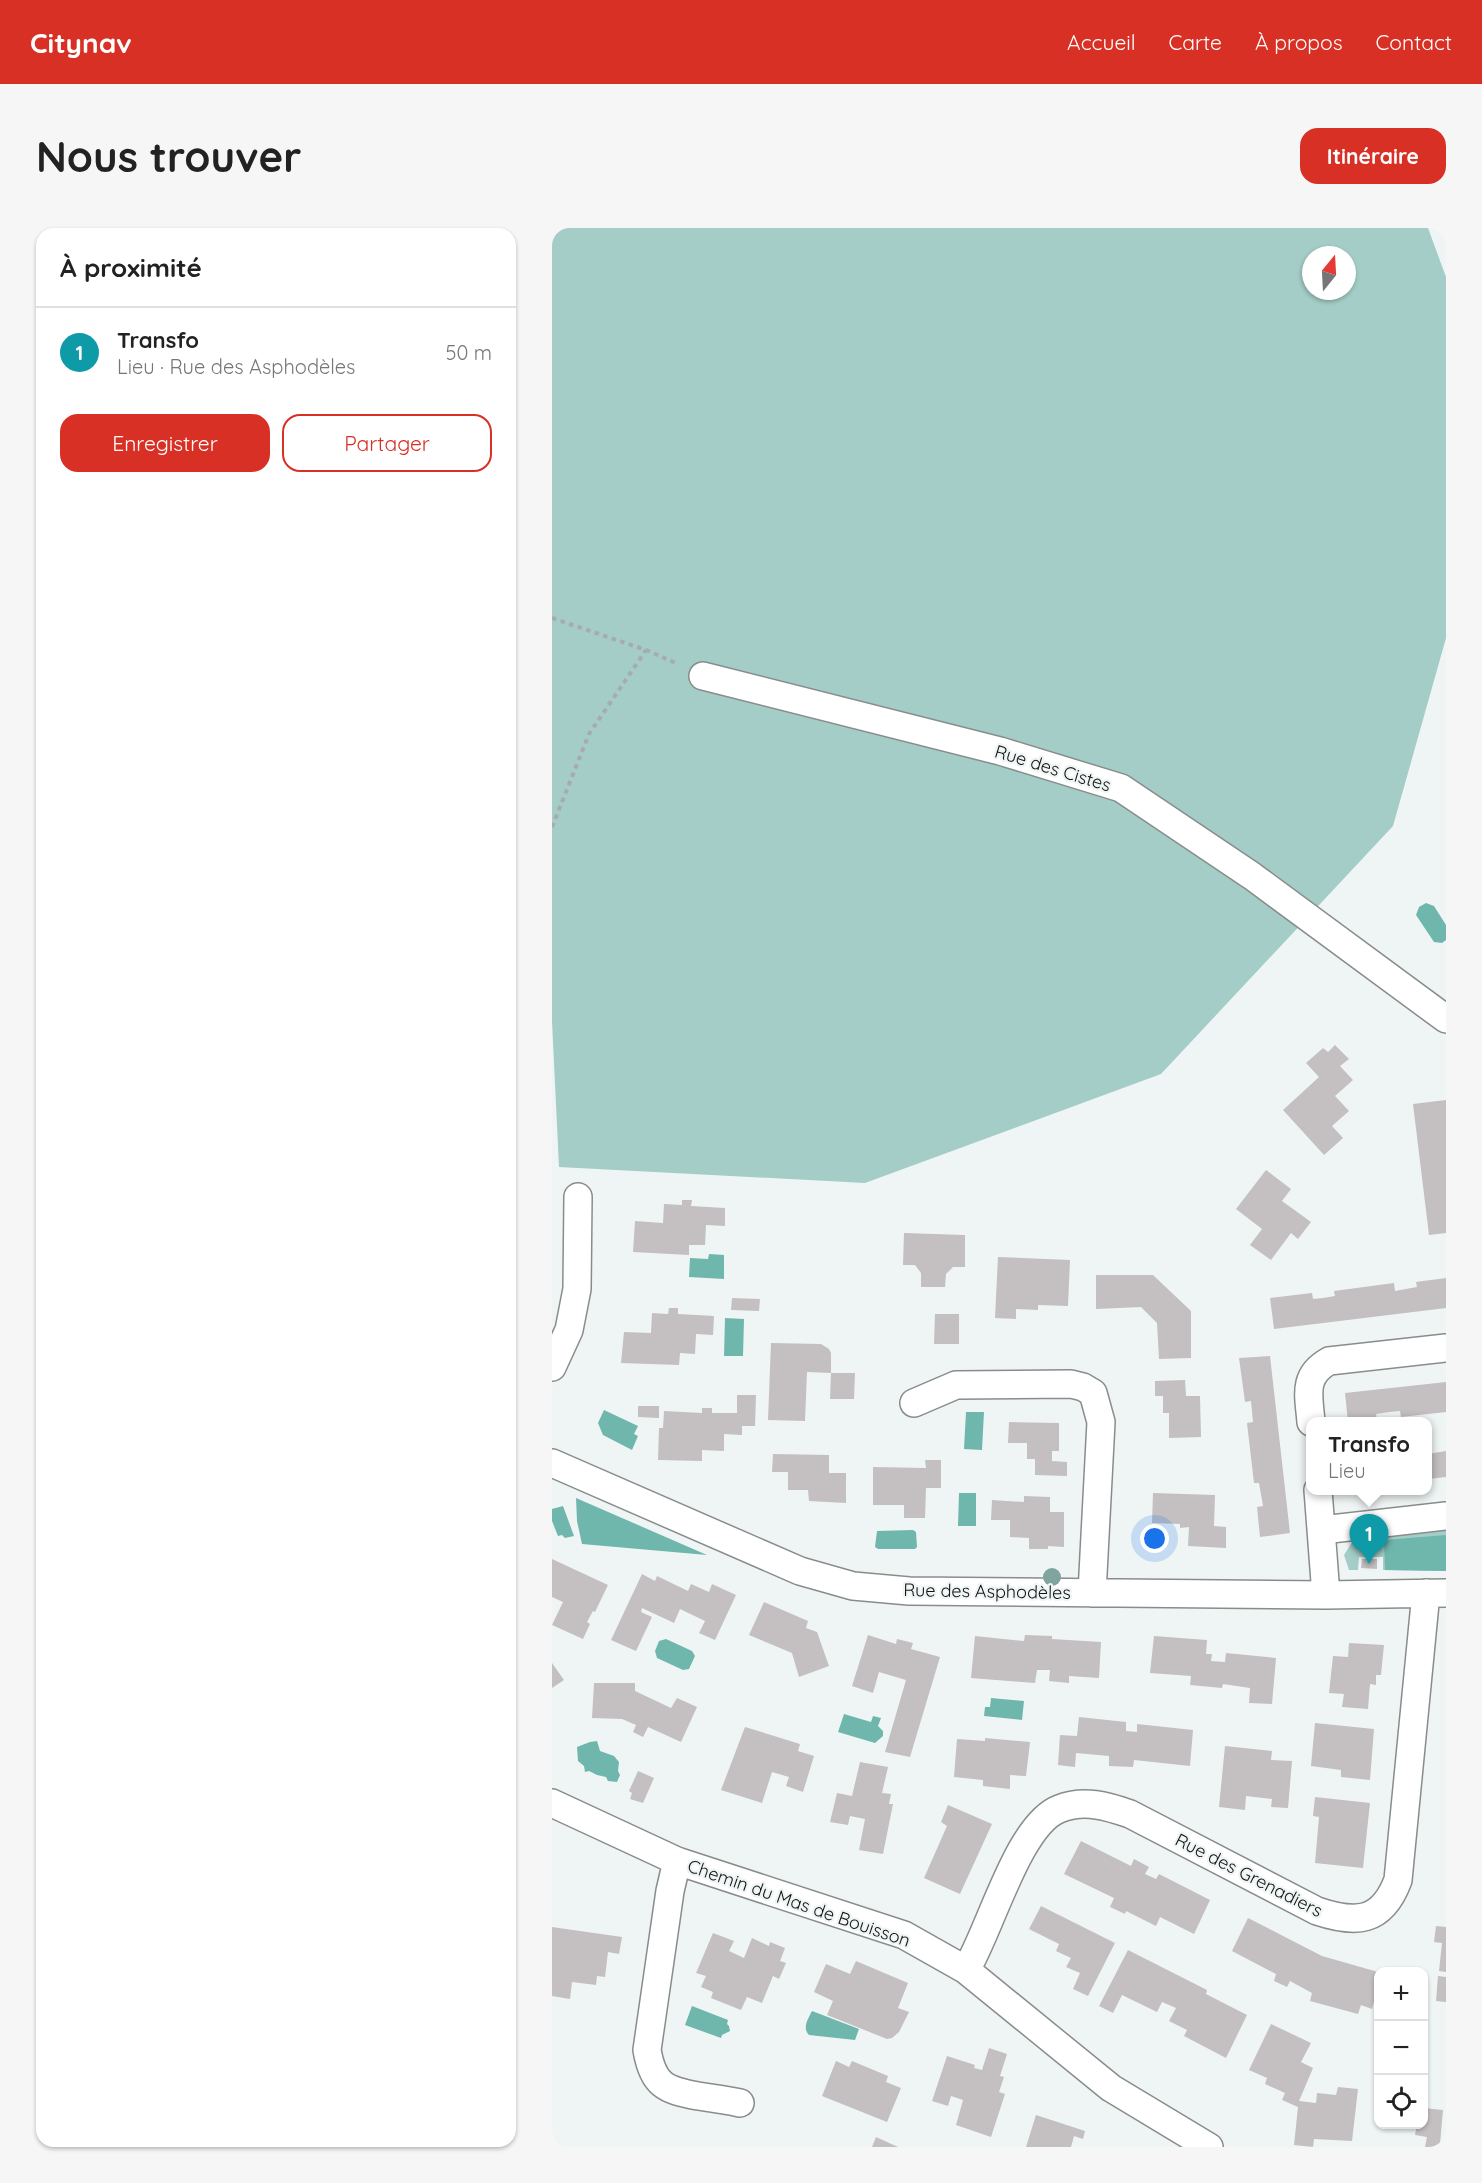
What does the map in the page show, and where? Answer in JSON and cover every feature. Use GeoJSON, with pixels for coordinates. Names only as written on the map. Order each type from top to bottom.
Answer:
{"type":"FeatureCollection","features":[{"type":"Feature","properties":{"kind":"street","name":"Rue des Cistes"},"geometry":{"type":"LineString","coordinates":[[703,676],[1000,751],[1121,788],[1252,876],[1446,1019]]}},
{"type":"Feature","properties":{"kind":"street"},"geometry":{"type":"LineString","coordinates":[[552,1367],[569,1330],[577,1289],[578,1197]]}},
{"type":"Feature","properties":{"kind":"street"},"geometry":{"type":"LineString","coordinates":[[1310,1417],[1308,1392],[1311,1379],[1317,1368],[1329,1361],[1446,1348]]}},
{"type":"Feature","properties":{"kind":"street"},"geometry":{"type":"LineString","coordinates":[[914,1403],[957,1385],[1071,1384],[1083,1387],[1093,1394],[1101,1422],[1092,1593]]}},
{"type":"Feature","properties":{"kind":"street","name":"Rue des Asphodèles"},"geometry":{"type":"LineString","coordinates":[[552,1463],[800,1571],[854,1586],[909,1591],[1326,1595],[1436,1593]]}},
{"type":"Feature","properties":{"kind":"street"},"geometry":{"type":"LineString","coordinates":[[1318,1495],[1326,1595]]}},
{"type":"Feature","properties":{"kind":"street"},"geometry":{"type":"LineString","coordinates":[[1322,1530],[1446,1516]]}},
{"type":"Feature","properties":{"kind":"street","name":"Rue des Grenadiers"},"geometry":{"type":"LineString","coordinates":[[966,1970],[1023,1848],[1037,1827],[1058,1809],[1083,1804],[1107,1806],[1130,1814],[1317,1911],[1348,1919],[1374,1915],[1390,1898],[1398,1880],[1436,1593]]}},
{"type":"Feature","properties":{"kind":"street","name":"Chemin du Mas de Bouisson"},"geometry":{"type":"LineString","coordinates":[[552,1803],[677,1862],[903,1935],[966,1970],[1111,2088],[1209,2147]]}},
{"type":"Feature","properties":{"kind":"street"},"geometry":{"type":"LineString","coordinates":[[677,1862],[670,1891],[647,2050],[650,2066],[663,2085],[673,2091],[740,2103]]}},
{"type":"Feature","properties":{"kind":"path"},"geometry":{"type":"LineString","coordinates":[[552,618],[646,650],[703,676]]}},
{"type":"Feature","properties":{"kind":"path"},"geometry":{"type":"LineString","coordinates":[[552,826],[589,734],[646,650]]}},
{"type":"Feature","properties":{"kind":"green space"},"geometry":{"type":"Polygon","coordinates":[[[552,228],[1428,228],[1446,277],[1446,638],[1393,826],[1161,1074],[865,1183],[559,1167],[552,1021],[552,228]]]}},
{"type":"Feature","properties":{"kind":"green space"},"geometry":{"type":"Polygon","coordinates":[[[1446,1528],[1446,1571],[1383,1570],[1383,1557],[1359,1557],[1358,1570],[1349,1570],[1344,1555],[1354,1539],[1446,1528]]]}},
{"type":"Feature","properties":{"kind":"water"},"geometry":{"type":"Polygon","coordinates":[[[1426,903],[1434,906],[1446,925],[1446,940],[1442,943],[1434,942],[1416,915],[1419,907],[1426,903]]]}},
{"type":"Feature","properties":{"kind":"water"},"geometry":{"type":"Polygon","coordinates":[[[709,1254],[724,1255],[724,1279],[689,1277],[690,1258],[708,1259],[709,1254]]]}},
{"type":"Feature","properties":{"kind":"water"},"geometry":{"type":"Polygon","coordinates":[[[725,1318],[744,1319],[743,1356],[724,1356],[725,1318]]]}},
{"type":"Feature","properties":{"kind":"water"},"geometry":{"type":"Polygon","coordinates":[[[604,1410],[638,1426],[634,1434],[638,1436],[632,1450],[603,1435],[598,1423],[604,1410]]]}},
{"type":"Feature","properties":{"kind":"water"},"geometry":{"type":"Polygon","coordinates":[[[966,1412],[984,1412],[982,1450],[964,1449],[966,1412]]]}},
{"type":"Feature","properties":{"kind":"water"},"geometry":{"type":"Polygon","coordinates":[[[959,1493],[976,1493],[976,1526],[958,1526],[959,1493]]]}},
{"type":"Feature","properties":{"kind":"water"},"geometry":{"type":"Polygon","coordinates":[[[576,1498],[707,1555],[582,1544],[577,1521],[576,1498]]]}},
{"type":"Feature","properties":{"kind":"water"},"geometry":{"type":"Polygon","coordinates":[[[563,1506],[574,1536],[565,1538],[562,1535],[558,1536],[552,1521],[552,1509],[563,1506]]]}},
{"type":"Feature","properties":{"kind":"water"},"geometry":{"type":"Polygon","coordinates":[[[913,1530],[916,1532],[917,1547],[915,1549],[878,1549],[875,1547],[877,1531],[913,1530]]]}},
{"type":"Feature","properties":{"kind":"water"},"geometry":{"type":"Polygon","coordinates":[[[1446,1535],[1446,1571],[1385,1570],[1384,1540],[1446,1535]]]}},
{"type":"Feature","properties":{"kind":"water"},"geometry":{"type":"Polygon","coordinates":[[[666,1639],[692,1651],[695,1656],[689,1669],[683,1670],[657,1658],[655,1651],[659,1641],[666,1639]]]}},
{"type":"Feature","properties":{"kind":"water"},"geometry":{"type":"Polygon","coordinates":[[[991,1698],[1024,1701],[1022,1720],[984,1716],[985,1707],[990,1707],[991,1698]]]}},
{"type":"Feature","properties":{"kind":"water"},"geometry":{"type":"Polygon","coordinates":[[[844,1714],[871,1722],[873,1716],[881,1718],[878,1726],[883,1731],[883,1736],[875,1743],[838,1732],[844,1714]]]}},
{"type":"Feature","properties":{"kind":"water"},"geometry":{"type":"Polygon","coordinates":[[[597,1741],[600,1751],[614,1756],[619,1762],[620,1775],[617,1782],[608,1781],[606,1777],[589,1771],[585,1772],[584,1766],[578,1761],[577,1747],[597,1741]]]}},
{"type":"Feature","properties":{"kind":"water"},"geometry":{"type":"Polygon","coordinates":[[[692,2006],[728,2020],[730,2031],[721,2038],[685,2025],[692,2006]]]}},
{"type":"Feature","properties":{"kind":"water"},"geometry":{"type":"Polygon","coordinates":[[[812,2011],[859,2029],[855,2040],[809,2035],[806,2026],[812,2011]]]}},
{"type":"Feature","properties":{"kind":"building"},"geometry":{"type":"Polygon","coordinates":[[[1335,1045],[1349,1059],[1340,1066],[1353,1080],[1335,1096],[1349,1111],[1332,1126],[1343,1138],[1324,1155],[1283,1110],[1319,1077],[1306,1063],[1323,1048],[1328,1052],[1335,1045]]]}},
{"type":"Feature","properties":{"kind":"building"},"geometry":{"type":"Polygon","coordinates":[[[1446,1100],[1446,1233],[1429,1235],[1413,1104],[1446,1100]]]}},
{"type":"Feature","properties":{"kind":"building"},"geometry":{"type":"Polygon","coordinates":[[[1266,1170],[1291,1189],[1282,1201],[1311,1222],[1298,1239],[1291,1233],[1271,1260],[1250,1245],[1262,1229],[1236,1209],[1266,1170]]]}},
{"type":"Feature","properties":{"kind":"building"},"geometry":{"type":"Polygon","coordinates":[[[682,1200],[692,1200],[691,1206],[725,1208],[725,1226],[706,1225],[705,1245],[689,1245],[689,1255],[633,1252],[635,1221],[663,1223],[664,1204],[682,1205],[682,1200]]]}},
{"type":"Feature","properties":{"kind":"building"},"geometry":{"type":"Polygon","coordinates":[[[904,1233],[965,1235],[965,1267],[953,1267],[946,1274],[945,1287],[921,1287],[921,1273],[915,1265],[903,1265],[904,1233]]]}},
{"type":"Feature","properties":{"kind":"building"},"geometry":{"type":"Polygon","coordinates":[[[998,1257],[1070,1260],[1068,1306],[1038,1305],[1038,1310],[1016,1309],[1016,1319],[995,1318],[998,1257]]]}},
{"type":"Feature","properties":{"kind":"building"},"geometry":{"type":"Polygon","coordinates":[[[1096,1275],[1153,1275],[1191,1311],[1191,1358],[1159,1359],[1157,1323],[1141,1307],[1096,1309],[1096,1275]]]}},
{"type":"Feature","properties":{"kind":"building"},"geometry":{"type":"Polygon","coordinates":[[[1446,1278],[1446,1308],[1274,1329],[1270,1298],[1312,1293],[1313,1299],[1323,1298],[1335,1296],[1334,1291],[1394,1283],[1395,1291],[1417,1287],[1416,1282],[1446,1278]]]}},
{"type":"Feature","properties":{"kind":"building"},"geometry":{"type":"Polygon","coordinates":[[[732,1298],[760,1299],[759,1311],[731,1310],[732,1298]]]}},
{"type":"Feature","properties":{"kind":"building"},"geometry":{"type":"Polygon","coordinates":[[[669,1308],[678,1308],[678,1314],[714,1316],[713,1335],[696,1334],[695,1354],[680,1353],[679,1365],[621,1363],[624,1332],[651,1333],[652,1313],[668,1314],[669,1308]]]}},
{"type":"Feature","properties":{"kind":"building"},"geometry":{"type":"Polygon","coordinates":[[[935,1314],[959,1314],[959,1344],[934,1344],[935,1314]]]}},
{"type":"Feature","properties":{"kind":"building"},"geometry":{"type":"Polygon","coordinates":[[[771,1343],[821,1344],[831,1353],[831,1373],[807,1372],[805,1421],[768,1420],[771,1343]]]}},
{"type":"Feature","properties":{"kind":"building"},"geometry":{"type":"Polygon","coordinates":[[[1270,1356],[1290,1533],[1260,1537],[1257,1507],[1263,1506],[1259,1483],[1254,1483],[1247,1423],[1253,1422],[1251,1401],[1245,1402],[1239,1358],[1270,1356]]]}},
{"type":"Feature","properties":{"kind":"building"},"geometry":{"type":"Polygon","coordinates":[[[831,1373],[855,1373],[854,1399],[830,1399],[831,1373]]]}},
{"type":"Feature","properties":{"kind":"building"},"geometry":{"type":"Polygon","coordinates":[[[1185,1380],[1186,1396],[1200,1396],[1201,1437],[1169,1438],[1169,1413],[1163,1413],[1163,1396],[1155,1396],[1155,1381],[1185,1380]]]}},
{"type":"Feature","properties":{"kind":"building"},"geometry":{"type":"Polygon","coordinates":[[[1446,1382],[1446,1412],[1401,1417],[1400,1411],[1376,1414],[1376,1417],[1347,1417],[1345,1393],[1446,1382]]]}},
{"type":"Feature","properties":{"kind":"building"},"geometry":{"type":"Polygon","coordinates":[[[737,1395],[756,1395],[755,1426],[742,1426],[742,1435],[724,1434],[724,1451],[702,1450],[702,1461],[658,1460],[659,1428],[663,1428],[664,1411],[702,1413],[702,1408],[712,1408],[712,1413],[737,1413],[737,1395]]]}},
{"type":"Feature","properties":{"kind":"building"},"geometry":{"type":"Polygon","coordinates":[[[638,1406],[659,1406],[659,1418],[638,1417],[638,1406]]]}},
{"type":"Feature","properties":{"kind":"building"},"geometry":{"type":"Polygon","coordinates":[[[1009,1422],[1059,1423],[1059,1451],[1052,1451],[1052,1461],[1067,1462],[1067,1476],[1035,1475],[1035,1459],[1027,1459],[1027,1443],[1008,1443],[1009,1422]]]}},
{"type":"Feature","properties":{"kind":"building"},"geometry":{"type":"Polygon","coordinates":[[[1446,1451],[1446,1477],[1432,1479],[1432,1453],[1446,1451]]]}},
{"type":"Feature","properties":{"kind":"building"},"geometry":{"type":"Polygon","coordinates":[[[773,1454],[829,1455],[829,1473],[846,1473],[846,1503],[809,1501],[808,1490],[788,1490],[788,1472],[772,1472],[773,1454]]]}},
{"type":"Feature","properties":{"kind":"building"},"geometry":{"type":"Polygon","coordinates":[[[925,1460],[941,1460],[941,1488],[926,1488],[925,1518],[904,1518],[904,1505],[873,1505],[873,1467],[926,1468],[925,1460]]]}},
{"type":"Feature","properties":{"kind":"building"},"geometry":{"type":"Polygon","coordinates":[[[1153,1493],[1215,1495],[1214,1526],[1226,1527],[1226,1548],[1188,1546],[1189,1527],[1180,1528],[1180,1524],[1152,1523],[1153,1493]]]}},
{"type":"Feature","properties":{"kind":"building"},"geometry":{"type":"Polygon","coordinates":[[[1024,1496],[1050,1497],[1050,1512],[1064,1512],[1064,1547],[1048,1546],[1048,1549],[1029,1549],[1029,1538],[1010,1537],[1010,1520],[991,1520],[992,1500],[1024,1502],[1024,1496]]]}},
{"type":"Feature","properties":{"kind":"building"},"geometry":{"type":"Polygon","coordinates":[[[552,1559],[608,1585],[595,1612],[593,1611],[587,1622],[590,1624],[583,1639],[552,1625],[563,1602],[552,1597],[552,1559]]]}},
{"type":"Feature","properties":{"kind":"building"},"geometry":{"type":"Polygon","coordinates":[[[1362,1559],[1377,1559],[1377,1569],[1361,1568],[1362,1559]]]}},
{"type":"Feature","properties":{"kind":"building"},"geometry":{"type":"Polygon","coordinates":[[[642,1574],[655,1581],[657,1576],[688,1591],[691,1584],[709,1592],[712,1584],[736,1595],[715,1640],[699,1633],[705,1621],[680,1609],[674,1623],[642,1608],[641,1612],[652,1617],[636,1651],[611,1640],[642,1574]]]}},
{"type":"Feature","properties":{"kind":"building"},"geometry":{"type":"Polygon","coordinates":[[[764,1602],[808,1621],[806,1628],[817,1632],[829,1666],[799,1677],[792,1653],[749,1635],[764,1602]]]}},
{"type":"Feature","properties":{"kind":"building"},"geometry":{"type":"Polygon","coordinates":[[[868,1635],[896,1644],[897,1639],[913,1643],[911,1649],[940,1657],[910,1757],[885,1752],[906,1680],[879,1672],[873,1693],[852,1686],[868,1635]]]}},
{"type":"Feature","properties":{"kind":"building"},"geometry":{"type":"Polygon","coordinates":[[[1025,1635],[1101,1642],[1099,1678],[1069,1676],[1069,1683],[1049,1681],[1050,1670],[1037,1670],[1035,1683],[971,1678],[975,1636],[1024,1641],[1025,1635]]]}},
{"type":"Feature","properties":{"kind":"building"},"geometry":{"type":"Polygon","coordinates":[[[1154,1636],[1207,1640],[1206,1654],[1212,1654],[1211,1661],[1225,1662],[1226,1653],[1276,1658],[1272,1704],[1249,1703],[1250,1688],[1223,1684],[1222,1688],[1190,1685],[1191,1676],[1150,1673],[1154,1636]]]}},
{"type":"Feature","properties":{"kind":"building"},"geometry":{"type":"Polygon","coordinates":[[[1349,1643],[1384,1645],[1381,1675],[1376,1675],[1376,1685],[1370,1684],[1368,1709],[1342,1707],[1344,1694],[1329,1693],[1333,1656],[1348,1657],[1349,1643]]]}},
{"type":"Feature","properties":{"kind":"building"},"geometry":{"type":"Polygon","coordinates":[[[552,1663],[564,1680],[552,1688],[552,1663]]]}},
{"type":"Feature","properties":{"kind":"building"},"geometry":{"type":"Polygon","coordinates":[[[594,1683],[635,1683],[635,1691],[671,1708],[677,1698],[697,1707],[681,1742],[648,1727],[643,1737],[633,1732],[636,1725],[622,1719],[592,1718],[594,1683]]]}},
{"type":"Feature","properties":{"kind":"building"},"geometry":{"type":"Polygon","coordinates":[[[1079,1717],[1126,1722],[1126,1731],[1137,1732],[1137,1724],[1193,1730],[1190,1766],[1134,1760],[1133,1767],[1109,1766],[1109,1756],[1076,1753],[1075,1767],[1058,1765],[1060,1735],[1077,1736],[1079,1717]]]}},
{"type":"Feature","properties":{"kind":"building"},"geometry":{"type":"Polygon","coordinates":[[[1315,1723],[1374,1729],[1370,1780],[1341,1777],[1341,1770],[1311,1766],[1315,1723]]]}},
{"type":"Feature","properties":{"kind":"building"},"geometry":{"type":"Polygon","coordinates":[[[745,1727],[800,1744],[798,1751],[814,1756],[803,1792],[786,1786],[789,1777],[772,1772],[762,1803],[721,1790],[745,1727]]]}},
{"type":"Feature","properties":{"kind":"building"},"geometry":{"type":"Polygon","coordinates":[[[985,1738],[1030,1742],[1026,1776],[1010,1775],[1010,1789],[983,1786],[983,1780],[954,1777],[957,1739],[985,1741],[985,1738]]]}},
{"type":"Feature","properties":{"kind":"building"},"geometry":{"type":"Polygon","coordinates":[[[1225,1746],[1272,1751],[1271,1760],[1292,1761],[1288,1808],[1271,1807],[1272,1799],[1246,1796],[1245,1810],[1219,1807],[1225,1746]]]}},
{"type":"Feature","properties":{"kind":"building"},"geometry":{"type":"Polygon","coordinates":[[[860,1762],[888,1767],[882,1793],[891,1794],[889,1804],[893,1804],[883,1854],[859,1850],[865,1819],[850,1816],[848,1825],[830,1822],[837,1793],[852,1796],[860,1762]]]}},
{"type":"Feature","properties":{"kind":"building"},"geometry":{"type":"Polygon","coordinates":[[[638,1771],[654,1778],[643,1803],[630,1799],[632,1793],[629,1791],[638,1771]]]}},
{"type":"Feature","properties":{"kind":"building"},"geometry":{"type":"Polygon","coordinates":[[[1315,1797],[1370,1803],[1363,1868],[1315,1863],[1319,1817],[1313,1816],[1315,1797]]]}},
{"type":"Feature","properties":{"kind":"building"},"geometry":{"type":"Polygon","coordinates":[[[948,1805],[992,1824],[960,1894],[924,1878],[947,1826],[941,1822],[948,1805]]]}},
{"type":"Feature","properties":{"kind":"building"},"geometry":{"type":"Polygon","coordinates":[[[1081,1841],[1131,1866],[1134,1859],[1149,1867],[1145,1874],[1156,1879],[1159,1874],[1210,1900],[1194,1934],[1160,1917],[1156,1926],[1126,1911],[1125,1914],[1110,1907],[1114,1898],[1064,1874],[1081,1841]]]}},
{"type":"Feature","properties":{"kind":"building"},"geometry":{"type":"Polygon","coordinates":[[[1041,1906],[1115,1943],[1088,1996],[1073,1989],[1080,1973],[1066,1967],[1071,1958],[1056,1951],[1059,1944],[1029,1929],[1041,1906]]]}},
{"type":"Feature","properties":{"kind":"building"},"geometry":{"type":"Polygon","coordinates":[[[1248,1918],[1322,1956],[1374,1971],[1372,2009],[1361,2005],[1358,2014],[1310,2001],[1312,1993],[1290,1981],[1287,1987],[1274,1981],[1276,1974],[1232,1951],[1248,1918]]]}},
{"type":"Feature","properties":{"kind":"building"},"geometry":{"type":"Polygon","coordinates":[[[1436,1926],[1446,1927],[1446,1972],[1439,1971],[1442,1943],[1434,1942],[1436,1926]]]}},
{"type":"Feature","properties":{"kind":"building"},"geometry":{"type":"Polygon","coordinates":[[[552,1927],[622,1937],[619,1954],[608,1952],[605,1977],[597,1976],[596,1985],[572,1982],[570,1999],[552,1996],[552,1927]]]}},
{"type":"Feature","properties":{"kind":"building"},"geometry":{"type":"Polygon","coordinates":[[[713,1933],[734,1941],[729,1951],[744,1958],[752,1938],[769,1946],[770,1942],[785,1948],[780,1961],[786,1963],[779,1979],[773,1976],[762,2003],[747,1997],[741,2010],[711,1998],[713,1992],[701,1987],[706,1976],[696,1973],[713,1933]]]}},
{"type":"Feature","properties":{"kind":"building"},"geometry":{"type":"Polygon","coordinates":[[[1128,1950],[1207,1990],[1206,1994],[1247,2015],[1226,2058],[1184,2036],[1187,2030],[1169,2021],[1176,2008],[1162,2002],[1157,2012],[1122,1995],[1113,2013],[1099,2006],[1128,1950]]]}},
{"type":"Feature","properties":{"kind":"building"},"geometry":{"type":"Polygon","coordinates":[[[856,1961],[908,1983],[898,2008],[909,2012],[899,2032],[892,2038],[887,2039],[827,2015],[833,2001],[814,1992],[826,1964],[850,1974],[856,1961]]]}},
{"type":"Feature","properties":{"kind":"building"},"geometry":{"type":"Polygon","coordinates":[[[1438,1976],[1446,1977],[1446,2002],[1436,2001],[1438,1976]]]}},
{"type":"Feature","properties":{"kind":"building"},"geometry":{"type":"Polygon","coordinates":[[[1271,2024],[1311,2043],[1301,2062],[1313,2068],[1299,2101],[1316,2103],[1317,2093],[1336,2095],[1338,2087],[1358,2089],[1352,2141],[1314,2139],[1313,2147],[1294,2145],[1298,2107],[1282,2100],[1285,2093],[1265,2084],[1267,2078],[1249,2070],[1271,2024]]]}},
{"type":"Feature","properties":{"kind":"building"},"geometry":{"type":"Polygon","coordinates":[[[989,2048],[1007,2054],[1000,2076],[1004,2077],[999,2092],[1005,2094],[991,2137],[956,2125],[963,2100],[951,2096],[948,2106],[932,2101],[947,2056],[975,2065],[974,2068],[982,2070],[989,2048]]]}},
{"type":"Feature","properties":{"kind":"building"},"geometry":{"type":"Polygon","coordinates":[[[836,2061],[849,2067],[852,2061],[888,2076],[886,2082],[901,2088],[887,2122],[822,2096],[836,2061]]]}},
{"type":"Feature","properties":{"kind":"building"},"geometry":{"type":"Polygon","coordinates":[[[1428,2108],[1443,2110],[1440,2144],[1446,2147],[1425,2147],[1427,2137],[1415,2135],[1416,2129],[1428,2129],[1428,2108]]]}},
{"type":"Feature","properties":{"kind":"building"},"geometry":{"type":"Polygon","coordinates":[[[1036,2115],[1085,2131],[1083,2139],[1074,2136],[1071,2147],[1026,2147],[1036,2115]]]}},
{"type":"Feature","properties":{"kind":"building"},"geometry":{"type":"Polygon","coordinates":[[[876,2137],[898,2147],[872,2147],[876,2137]]]}},
{"type":"Feature","properties":{"kind":"place","name":"Transfo"},"geometry":{"type":"Point","coordinates":[1369,1564]}}]}
